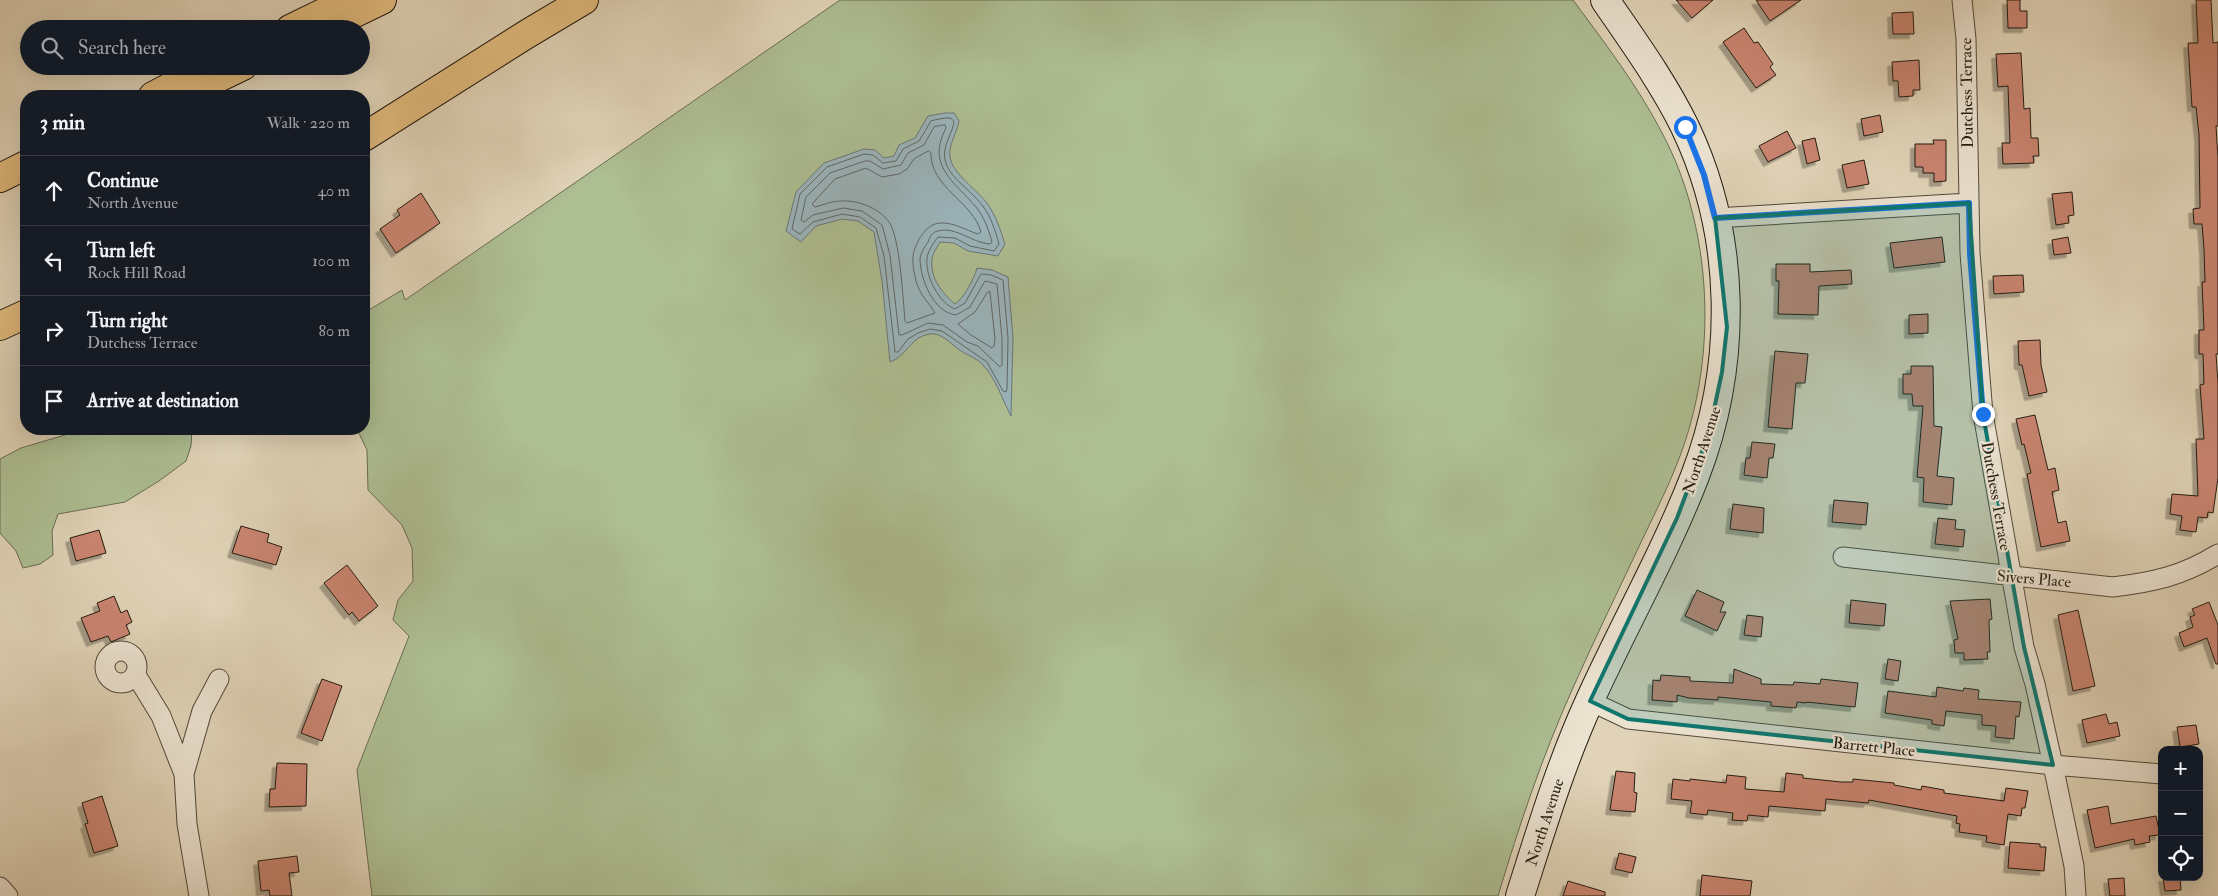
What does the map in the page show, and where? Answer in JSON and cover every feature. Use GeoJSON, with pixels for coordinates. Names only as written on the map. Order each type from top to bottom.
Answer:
{"type":"FeatureCollection","features":[{"type":"Feature","properties":{"kind":"highway"},"geometry":{"type":"LineString","coordinates":[[309,20],[350,0]]}},
{"type":"Feature","properties":{"kind":"highway"},"geometry":{"type":"LineString","coordinates":[[341,20],[382,0]]}},
{"type":"Feature","properties":{"kind":"highway"},"geometry":{"type":"LineString","coordinates":[[370,113],[548,0]]}},
{"type":"Feature","properties":{"kind":"highway"},"geometry":{"type":"LineString","coordinates":[[370,133],[584,0]]}},
{"type":"Feature","properties":{"kind":"highway"},"geometry":{"type":"LineString","coordinates":[[165,90],[194,75]]}},
{"type":"Feature","properties":{"kind":"highway"},"geometry":{"type":"LineString","coordinates":[[193,90],[224,75]]}},
{"type":"Feature","properties":{"kind":"highway"},"geometry":{"type":"LineString","coordinates":[[0,178],[20,168]]}},
{"type":"Feature","properties":{"kind":"highway"},"geometry":{"type":"LineString","coordinates":[[0,326],[20,317]]}},
{"type":"Feature","properties":{"kind":"main road","name":"North Avenue"},"geometry":{"type":"LineString","coordinates":[[1520,896],[1552,796],[1590,701],[1677,518],[1695,475],[1709,433],[1722,372],[1727,326],[1726,282],[1715,218],[1704,175],[1685,127],[1662,84],[1605,0]]}},
{"type":"Feature","properties":{"kind":"street","name":"Dutchess Terrace"},"geometry":{"type":"LineString","coordinates":[[1962,0],[1966,39],[1966,152],[1970,254],[1983,414],[2024,647],[2035,684],[2054,765],[2074,866],[2076,896]]}},
{"type":"Feature","properties":{"kind":"street"},"geometry":{"type":"LineString","coordinates":[[1715,218],[1969,203]]}},
{"type":"Feature","properties":{"kind":"street","name":"Sivers Place"},"geometry":{"type":"LineString","coordinates":[[1843,557],[2012,577],[2048,578],[2113,587],[2154,582],[2197,567],[2218,554]]}},
{"type":"Feature","properties":{"kind":"street"},"geometry":{"type":"LineString","coordinates":[[136,675],[161,716],[184,774],[187,824],[199,896]]}},
{"type":"Feature","properties":{"kind":"street"},"geometry":{"type":"LineString","coordinates":[[184,774],[202,711],[218,679]]}},
{"type":"Feature","properties":{"kind":"street","name":"Barrett Place"},"geometry":{"type":"LineString","coordinates":[[1590,701],[1628,719],[2054,765],[2158,774]]}},
{"type":"Feature","properties":{"kind":"street"},"geometry":{"type":"LineString","coordinates":[[0,886],[8,896]]}},
{"type":"Feature","properties":{"kind":"highlighted area"},"geometry":{"type":"Polygon","coordinates":[[[1969,203],[1983,414],[2024,647],[2053,765],[1628,719],[1590,701],[1677,518],[1709,433],[1722,372],[1727,327],[1715,218],[1969,203]]]}},
{"type":"Feature","properties":{"kind":"green space"},"geometry":{"type":"Polygon","coordinates":[[[840,0],[1573,0],[1641,97],[1675,160],[1688,195],[1697,232],[1703,269],[1705,307],[1704,345],[1699,383],[1691,420],[1680,456],[1561,715],[1532,792],[1498,896],[372,896],[357,770],[409,636],[393,620],[398,600],[413,581],[412,548],[402,525],[368,490],[367,450],[360,435],[370,435],[370,309],[402,290],[405,300],[840,0]]]}},
{"type":"Feature","properties":{"kind":"green space"},"geometry":{"type":"Polygon","coordinates":[[[65,435],[192,435],[191,446],[186,461],[159,481],[125,502],[58,514],[52,531],[53,555],[40,564],[23,568],[16,551],[0,533],[0,459],[21,448],[65,435]]]}},
{"type":"Feature","properties":{"kind":"water"},"geometry":{"type":"Polygon","coordinates":[[[954,113],[959,121],[950,148],[952,163],[960,175],[982,197],[989,207],[1005,244],[998,256],[968,251],[954,243],[940,242],[932,258],[933,273],[941,290],[955,304],[968,288],[977,268],[992,270],[1008,277],[1013,338],[1011,416],[995,382],[983,365],[941,336],[930,334],[918,338],[901,355],[890,362],[882,281],[874,232],[858,221],[842,219],[816,226],[801,242],[786,231],[796,192],[824,163],[864,149],[875,150],[884,158],[894,156],[899,145],[915,138],[928,116],[954,113]]]}},
{"type":"Feature","properties":{"kind":"building"},"geometry":{"type":"Polygon","coordinates":[[[1676,0],[1713,0],[1692,18],[1676,0]]]}},
{"type":"Feature","properties":{"kind":"building"},"geometry":{"type":"Polygon","coordinates":[[[1756,0],[1801,0],[1770,21],[1756,0]]]}},
{"type":"Feature","properties":{"kind":"building"},"geometry":{"type":"Polygon","coordinates":[[[2007,0],[2020,0],[2020,11],[2027,11],[2027,28],[2008,28],[2007,0]]]}},
{"type":"Feature","properties":{"kind":"building"},"geometry":{"type":"Polygon","coordinates":[[[2196,0],[2211,0],[2213,43],[2218,42],[2218,126],[2216,126],[2218,159],[2218,354],[2216,354],[2218,383],[2218,478],[2213,513],[2208,512],[2207,518],[2198,517],[2196,532],[2180,530],[2182,516],[2170,514],[2172,494],[2198,496],[2196,439],[2204,439],[2200,385],[2204,384],[2203,354],[2199,354],[2199,330],[2204,330],[2202,282],[2205,282],[2204,249],[2202,224],[2194,224],[2193,209],[2200,208],[2199,135],[2196,107],[2192,107],[2188,43],[2198,43],[2196,0]]]}},
{"type":"Feature","properties":{"kind":"building"},"geometry":{"type":"Polygon","coordinates":[[[1913,12],[1914,34],[1893,34],[1892,13],[1913,12]]]}},
{"type":"Feature","properties":{"kind":"building"},"geometry":{"type":"Polygon","coordinates":[[[1744,28],[1754,43],[1758,42],[1773,64],[1770,67],[1776,75],[1756,88],[1723,42],[1744,28]]]}},
{"type":"Feature","properties":{"kind":"building"},"geometry":{"type":"Polygon","coordinates":[[[2021,53],[2024,109],[2030,108],[2031,138],[2038,138],[2039,156],[2033,156],[2034,163],[2003,164],[2002,143],[2010,143],[2008,86],[1998,87],[1996,54],[2021,53]]]}},
{"type":"Feature","properties":{"kind":"building"},"geometry":{"type":"Polygon","coordinates":[[[1919,60],[1920,90],[1913,90],[1913,96],[1899,97],[1898,81],[1893,81],[1892,62],[1919,60]]]}},
{"type":"Feature","properties":{"kind":"building"},"geometry":{"type":"Polygon","coordinates":[[[1880,115],[1883,132],[1864,136],[1861,119],[1880,115]]]}},
{"type":"Feature","properties":{"kind":"building"},"geometry":{"type":"Polygon","coordinates":[[[1787,131],[1796,148],[1768,162],[1759,146],[1787,131]]]}},
{"type":"Feature","properties":{"kind":"building"},"geometry":{"type":"Polygon","coordinates":[[[1815,138],[1820,160],[1807,164],[1802,141],[1815,138]]]}},
{"type":"Feature","properties":{"kind":"building"},"geometry":{"type":"Polygon","coordinates":[[[1933,140],[1946,140],[1946,181],[1934,182],[1934,173],[1923,173],[1923,167],[1915,167],[1915,144],[1934,144],[1933,140]]]}},
{"type":"Feature","properties":{"kind":"building"},"geometry":{"type":"Polygon","coordinates":[[[1864,160],[1869,184],[1847,188],[1842,165],[1864,160]]]}},
{"type":"Feature","properties":{"kind":"building"},"geometry":{"type":"Polygon","coordinates":[[[2072,192],[2074,215],[2068,216],[2069,223],[2056,225],[2052,194],[2072,192]]]}},
{"type":"Feature","properties":{"kind":"building"},"geometry":{"type":"Polygon","coordinates":[[[421,193],[440,223],[396,253],[380,229],[400,215],[397,210],[421,193]]]}},
{"type":"Feature","properties":{"kind":"building"},"geometry":{"type":"Polygon","coordinates":[[[1942,237],[1945,262],[1894,268],[1890,243],[1942,237]]]}},
{"type":"Feature","properties":{"kind":"building"},"geometry":{"type":"Polygon","coordinates":[[[2068,237],[2071,253],[2054,255],[2052,240],[2068,237]]]}},
{"type":"Feature","properties":{"kind":"building"},"geometry":{"type":"Polygon","coordinates":[[[1776,264],[1810,264],[1810,272],[1851,270],[1852,284],[1819,286],[1818,315],[1778,314],[1779,281],[1776,281],[1776,264]]]}},
{"type":"Feature","properties":{"kind":"building"},"geometry":{"type":"Polygon","coordinates":[[[2023,275],[2024,292],[1994,294],[1993,276],[2023,275]]]}},
{"type":"Feature","properties":{"kind":"building"},"geometry":{"type":"Polygon","coordinates":[[[1928,314],[1928,333],[1909,334],[1909,315],[1928,314]]]}},
{"type":"Feature","properties":{"kind":"building"},"geometry":{"type":"Polygon","coordinates":[[[2040,340],[2041,365],[2047,392],[2029,396],[2022,365],[2019,365],[2018,341],[2040,340]]]}},
{"type":"Feature","properties":{"kind":"building"},"geometry":{"type":"Polygon","coordinates":[[[1775,351],[1808,354],[1805,383],[1796,383],[1792,429],[1768,427],[1775,351]]]}},
{"type":"Feature","properties":{"kind":"building"},"geometry":{"type":"Polygon","coordinates":[[[1911,366],[1933,366],[1934,426],[1942,427],[1937,476],[1954,478],[1952,505],[1923,502],[1924,478],[1917,477],[1923,406],[1913,406],[1912,394],[1903,394],[1903,374],[1911,374],[1911,366]]]}},
{"type":"Feature","properties":{"kind":"building"},"geometry":{"type":"Polygon","coordinates":[[[2035,415],[2048,470],[2055,468],[2059,490],[2052,492],[2058,523],[2066,521],[2070,541],[2041,547],[2027,474],[2031,473],[2016,419],[2035,415]]]}},
{"type":"Feature","properties":{"kind":"building"},"geometry":{"type":"Polygon","coordinates":[[[1752,442],[1775,444],[1773,458],[1769,458],[1767,478],[1744,475],[1746,458],[1750,458],[1752,442]]]}},
{"type":"Feature","properties":{"kind":"building"},"geometry":{"type":"Polygon","coordinates":[[[1834,500],[1868,503],[1866,525],[1832,522],[1834,500]]]}},
{"type":"Feature","properties":{"kind":"building"},"geometry":{"type":"Polygon","coordinates":[[[1733,504],[1764,508],[1763,533],[1730,529],[1733,504]]]}},
{"type":"Feature","properties":{"kind":"building"},"geometry":{"type":"Polygon","coordinates":[[[1938,518],[1956,520],[1955,529],[1965,530],[1963,547],[1935,544],[1938,518]]]}},
{"type":"Feature","properties":{"kind":"building"},"geometry":{"type":"Polygon","coordinates":[[[241,526],[269,534],[267,542],[282,547],[276,565],[232,553],[241,526]]]}},
{"type":"Feature","properties":{"kind":"building"},"geometry":{"type":"Polygon","coordinates":[[[99,530],[106,553],[76,561],[70,538],[99,530]]]}},
{"type":"Feature","properties":{"kind":"building"},"geometry":{"type":"Polygon","coordinates":[[[347,565],[378,606],[359,621],[352,612],[349,615],[324,583],[347,565]]]}},
{"type":"Feature","properties":{"kind":"building"},"geometry":{"type":"Polygon","coordinates":[[[1697,590],[1724,602],[1720,612],[1726,612],[1717,631],[1685,616],[1697,590]]]}},
{"type":"Feature","properties":{"kind":"building"},"geometry":{"type":"Polygon","coordinates":[[[114,596],[121,613],[127,610],[132,622],[126,625],[130,634],[111,642],[108,636],[91,642],[81,618],[100,611],[97,603],[114,596]]]}},
{"type":"Feature","properties":{"kind":"building"},"geometry":{"type":"Polygon","coordinates":[[[1990,599],[1992,619],[1989,620],[1990,652],[1987,652],[1988,659],[1964,660],[1964,653],[1955,653],[1954,640],[1958,639],[1950,601],[1990,599]]]}},
{"type":"Feature","properties":{"kind":"building"},"geometry":{"type":"Polygon","coordinates":[[[1851,600],[1886,604],[1884,626],[1849,623],[1851,600]]]}},
{"type":"Feature","properties":{"kind":"building"},"geometry":{"type":"Polygon","coordinates":[[[2209,602],[2218,625],[2218,664],[2216,664],[2207,638],[2184,647],[2179,633],[2193,627],[2190,617],[2195,615],[2192,609],[2209,602]]]}},
{"type":"Feature","properties":{"kind":"building"},"geometry":{"type":"Polygon","coordinates":[[[2078,610],[2095,686],[2073,691],[2058,615],[2078,610]]]}},
{"type":"Feature","properties":{"kind":"building"},"geometry":{"type":"Polygon","coordinates":[[[1747,615],[1763,617],[1761,637],[1744,635],[1747,615]]]}},
{"type":"Feature","properties":{"kind":"building"},"geometry":{"type":"Polygon","coordinates":[[[1888,659],[1901,661],[1898,681],[1885,679],[1888,659]]]}},
{"type":"Feature","properties":{"kind":"building"},"geometry":{"type":"Polygon","coordinates":[[[1734,669],[1761,679],[1761,684],[1793,685],[1794,682],[1820,684],[1821,679],[1858,683],[1855,707],[1797,702],[1796,708],[1771,706],[1771,702],[1718,697],[1718,700],[1689,698],[1677,695],[1677,702],[1652,700],[1653,680],[1660,681],[1661,675],[1690,677],[1690,681],[1733,683],[1734,669]]]}},
{"type":"Feature","properties":{"kind":"building"},"geometry":{"type":"Polygon","coordinates":[[[322,679],[342,686],[322,741],[301,733],[322,679]]]}},
{"type":"Feature","properties":{"kind":"building"},"geometry":{"type":"Polygon","coordinates":[[[1937,687],[1963,691],[1964,688],[1979,690],[1978,699],[2021,702],[2019,717],[2016,716],[2014,739],[1995,737],[1996,726],[1982,725],[1982,715],[1946,711],[1944,726],[1932,724],[1932,720],[1885,713],[1888,691],[1936,697],[1937,687]]]}},
{"type":"Feature","properties":{"kind":"building"},"geometry":{"type":"Polygon","coordinates":[[[2106,714],[2109,724],[2117,722],[2120,736],[2087,743],[2082,720],[2106,714]]]}},
{"type":"Feature","properties":{"kind":"building"},"geometry":{"type":"Polygon","coordinates":[[[2196,725],[2199,744],[2180,746],[2177,727],[2196,725]]]}},
{"type":"Feature","properties":{"kind":"building"},"geometry":{"type":"Polygon","coordinates":[[[277,763],[307,764],[306,806],[269,807],[270,789],[275,789],[277,763]]]}},
{"type":"Feature","properties":{"kind":"building"},"geometry":{"type":"Polygon","coordinates":[[[1616,771],[1635,773],[1634,792],[1637,793],[1635,812],[1610,810],[1616,771]]]}},
{"type":"Feature","properties":{"kind":"building"},"geometry":{"type":"Polygon","coordinates":[[[1786,773],[1803,775],[1803,778],[1841,782],[1853,782],[1853,779],[1894,783],[1894,785],[1921,790],[1922,786],[1944,790],[1944,793],[2004,801],[2006,788],[2028,791],[2025,808],[2022,808],[2021,816],[2008,814],[2004,845],[1986,842],[1987,836],[1959,832],[1960,824],[1956,823],[1957,816],[1869,800],[1868,803],[1826,799],[1825,811],[1769,806],[1768,817],[1748,815],[1747,821],[1732,820],[1733,813],[1708,810],[1707,815],[1690,813],[1692,801],[1671,799],[1673,779],[1726,783],[1727,775],[1746,777],[1745,789],[1784,792],[1786,773]]]}},
{"type":"Feature","properties":{"kind":"building"},"geometry":{"type":"Polygon","coordinates":[[[102,796],[118,846],[94,853],[85,824],[88,823],[82,803],[102,796]]]}},
{"type":"Feature","properties":{"kind":"building"},"geometry":{"type":"Polygon","coordinates":[[[2108,806],[2111,824],[2156,816],[2158,835],[2149,836],[2150,842],[2135,845],[2134,839],[2095,848],[2087,810],[2108,806]]]}},
{"type":"Feature","properties":{"kind":"building"},"geometry":{"type":"Polygon","coordinates":[[[2010,842],[2040,844],[2040,847],[2046,847],[2044,871],[2008,868],[2010,842]]]}},
{"type":"Feature","properties":{"kind":"building"},"geometry":{"type":"Polygon","coordinates":[[[1619,853],[1636,857],[1632,873],[1615,869],[1619,853]]]}},
{"type":"Feature","properties":{"kind":"building"},"geometry":{"type":"Polygon","coordinates":[[[297,856],[299,872],[289,873],[292,896],[270,896],[269,890],[261,891],[258,861],[297,856]]]}},
{"type":"Feature","properties":{"kind":"building"},"geometry":{"type":"Polygon","coordinates":[[[1702,875],[1752,881],[1750,896],[1700,896],[1702,875]]]}},
{"type":"Feature","properties":{"kind":"building"},"geometry":{"type":"Polygon","coordinates":[[[2124,878],[2125,896],[2110,896],[2108,879],[2124,878]]]}},
{"type":"Feature","properties":{"kind":"building"},"geometry":{"type":"Polygon","coordinates":[[[1568,881],[1605,892],[1605,896],[1563,896],[1568,881]]]}},
{"type":"Feature","properties":{"kind":"building"},"geometry":{"type":"Polygon","coordinates":[[[2164,881],[2180,881],[2181,890],[2165,891],[2164,881]]]}},
{"type":"Feature","properties":{"kind":"route"},"geometry":{"type":"LineString","coordinates":[[1685,127],[1704,175],[1715,218],[1969,203],[1970,254],[1983,414]]}}]}
